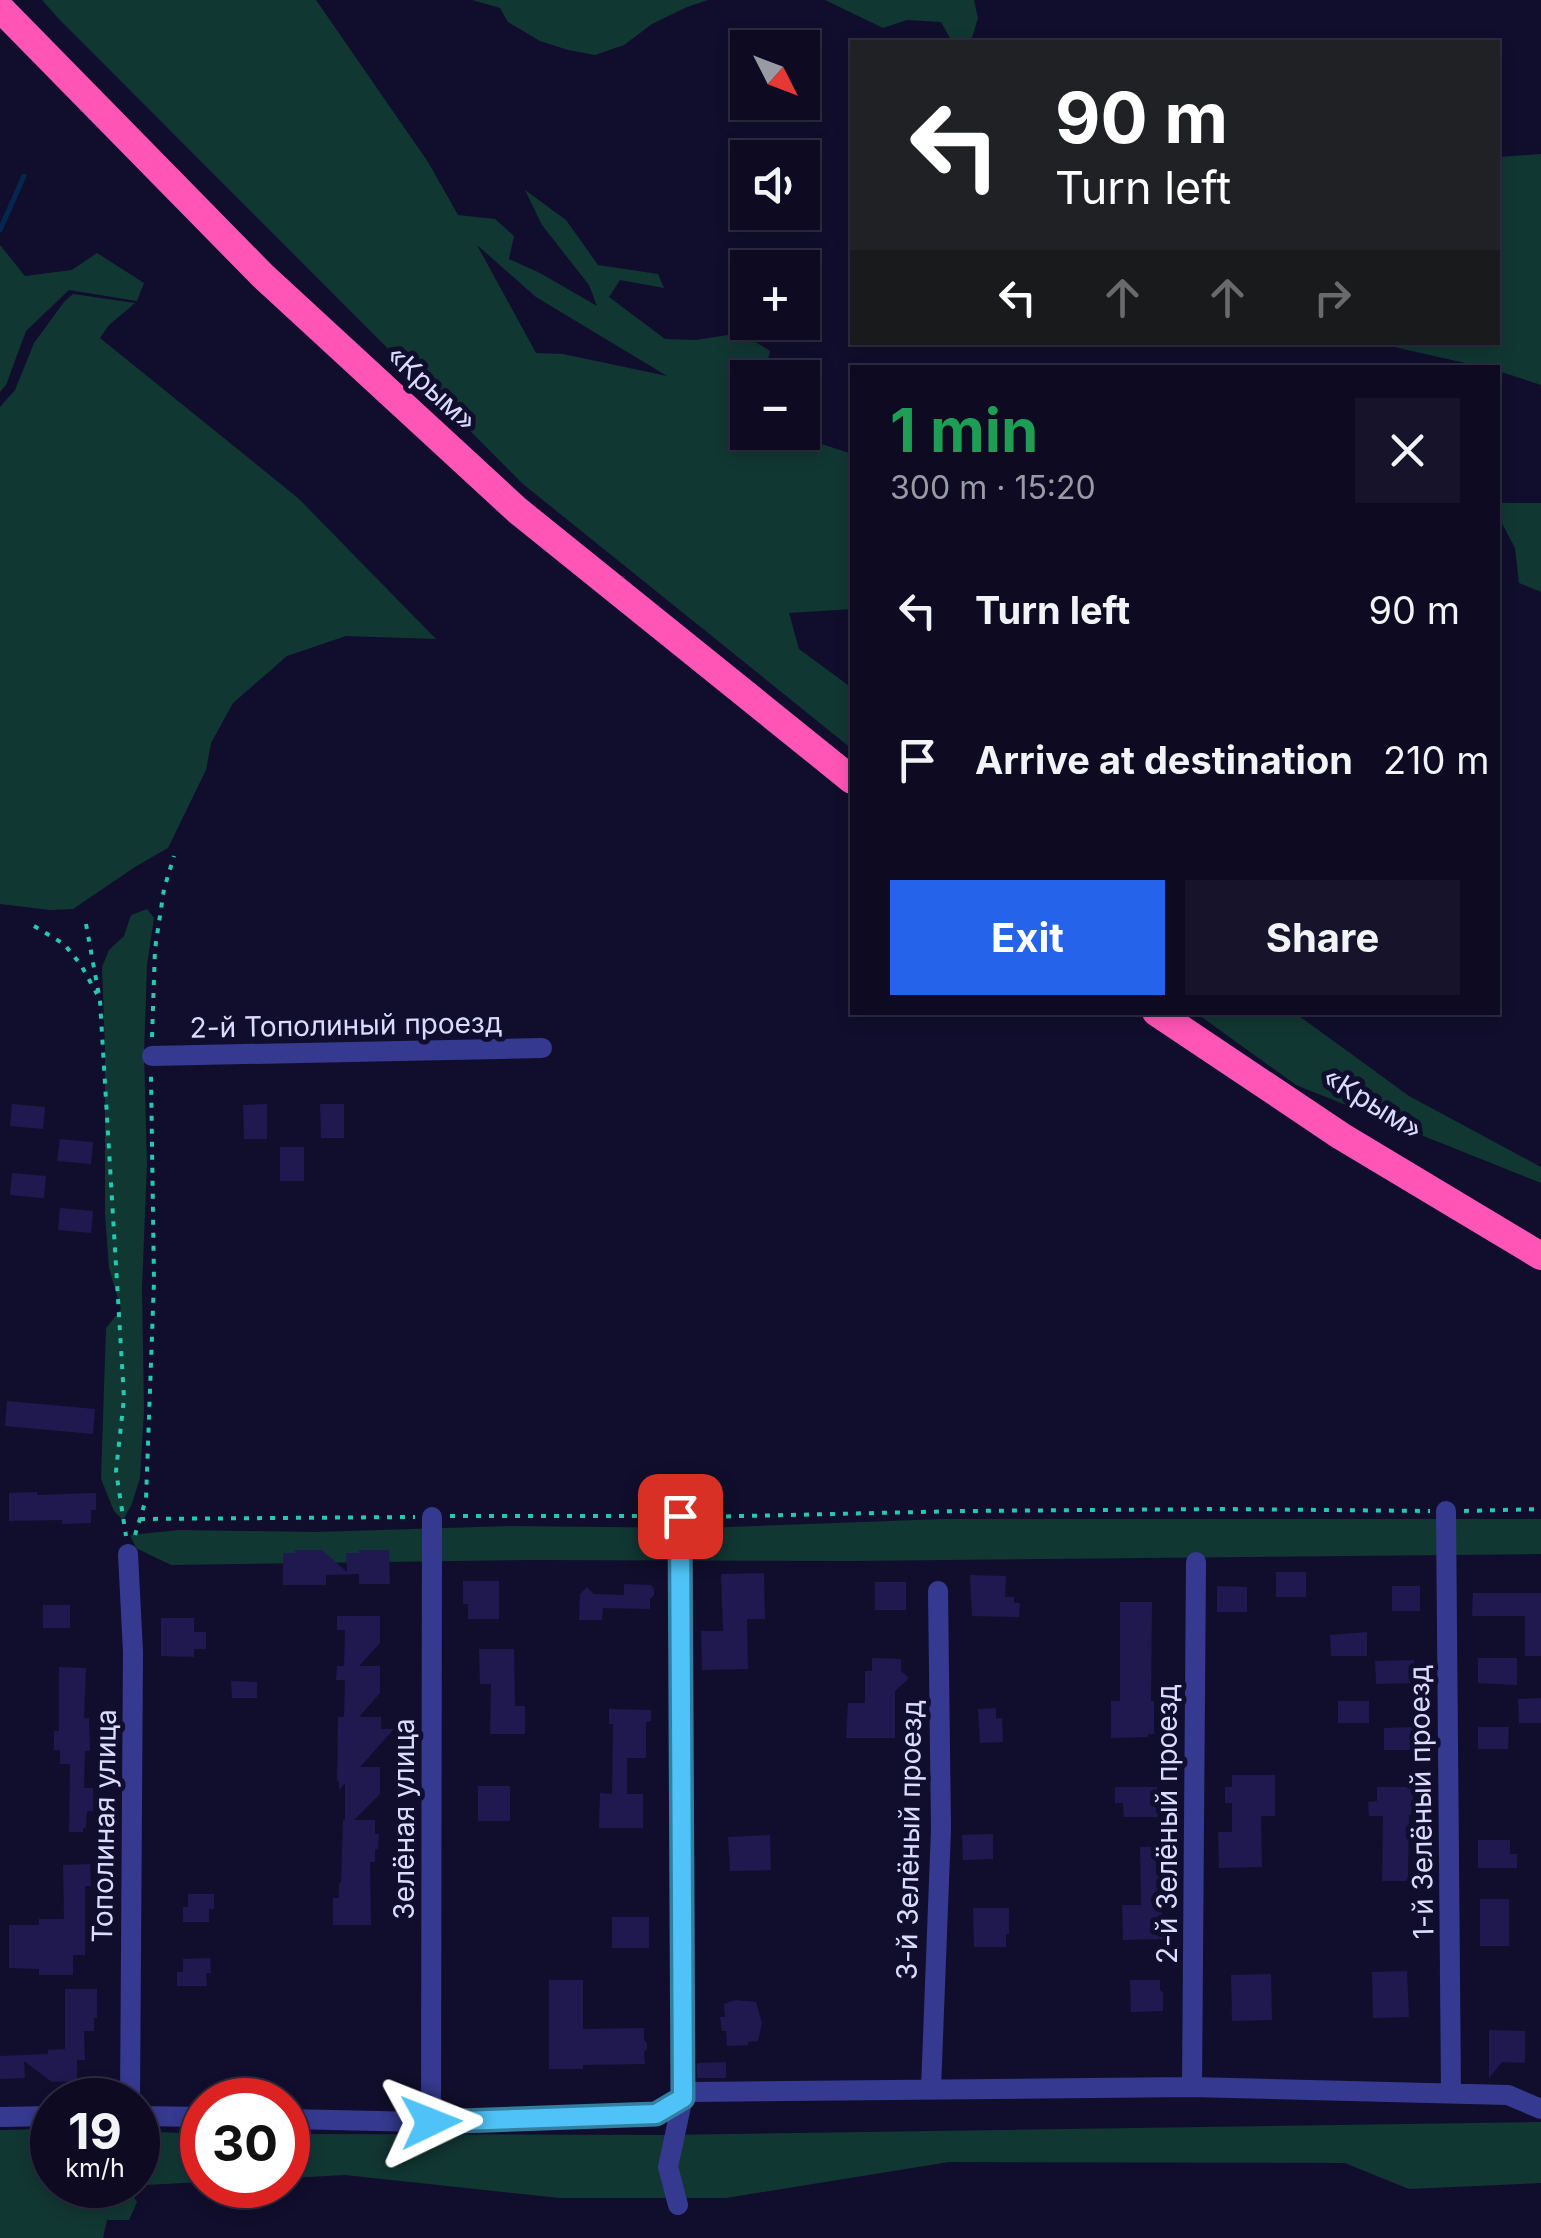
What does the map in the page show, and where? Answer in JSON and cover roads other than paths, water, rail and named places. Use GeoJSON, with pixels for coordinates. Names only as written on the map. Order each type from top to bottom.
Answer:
{"type":"FeatureCollection","features":[{"type":"Feature","properties":{"kind":"highway","name":"«Крым»"},"geometry":{"type":"LineString","coordinates":[[0,8],[262,275],[517,510],[850,778]]}},
{"type":"Feature","properties":{"kind":"highway"},"geometry":{"type":"LineString","coordinates":[[0,23],[95,126],[506,520],[850,792]]}},
{"type":"Feature","properties":{"kind":"highway"},"geometry":{"type":"LineString","coordinates":[[1160,1015],[1340,1136],[1541,1256]]}},
{"type":"Feature","properties":{"kind":"highway","name":"«Крым»"},"geometry":{"type":"LineString","coordinates":[[1178,1015],[1279,1083],[1541,1244]]}},
{"type":"Feature","properties":{"kind":"street","name":"2-й Тополиный проезд"},"geometry":{"type":"LineString","coordinates":[[152,1056],[542,1048]]}},
{"type":"Feature","properties":{"kind":"street","name":"1-й Зелёный проезд"},"geometry":{"type":"LineString","coordinates":[[1446,1511],[1451,2094]]}},
{"type":"Feature","properties":{"kind":"street","name":"Зелёная улица"},"geometry":{"type":"LineString","coordinates":[[431,2122],[432,1516]]}},
{"type":"Feature","properties":{"kind":"street"},"geometry":{"type":"LineString","coordinates":[[678,2204],[668,2167],[683,2098],[680,1516]]}},
{"type":"Feature","properties":{"kind":"street","name":"Тополиная улица"},"geometry":{"type":"LineString","coordinates":[[128,1554],[133,1652],[130,2078]]}},
{"type":"Feature","properties":{"kind":"street","name":"2-й Зелёный проезд"},"geometry":{"type":"LineString","coordinates":[[1192,2087],[1196,1562]]}},
{"type":"Feature","properties":{"kind":"street","name":"3-й Зелёный проезд"},"geometry":{"type":"LineString","coordinates":[[931,2089],[941,1829],[938,1591]]}},
{"type":"Feature","properties":{"kind":"street"},"geometry":{"type":"LineString","coordinates":[[310,2119],[431,2122],[656,2114],[692,2092],[931,2089],[1192,2087],[1508,2095],[1541,2109]]}},
{"type":"Feature","properties":{"kind":"street"},"geometry":{"type":"LineString","coordinates":[[0,2117],[30,2116]]}},
{"type":"Feature","properties":{"kind":"waterway"},"geometry":{"type":"LineString","coordinates":[[0,230],[24,176]]}}]}
